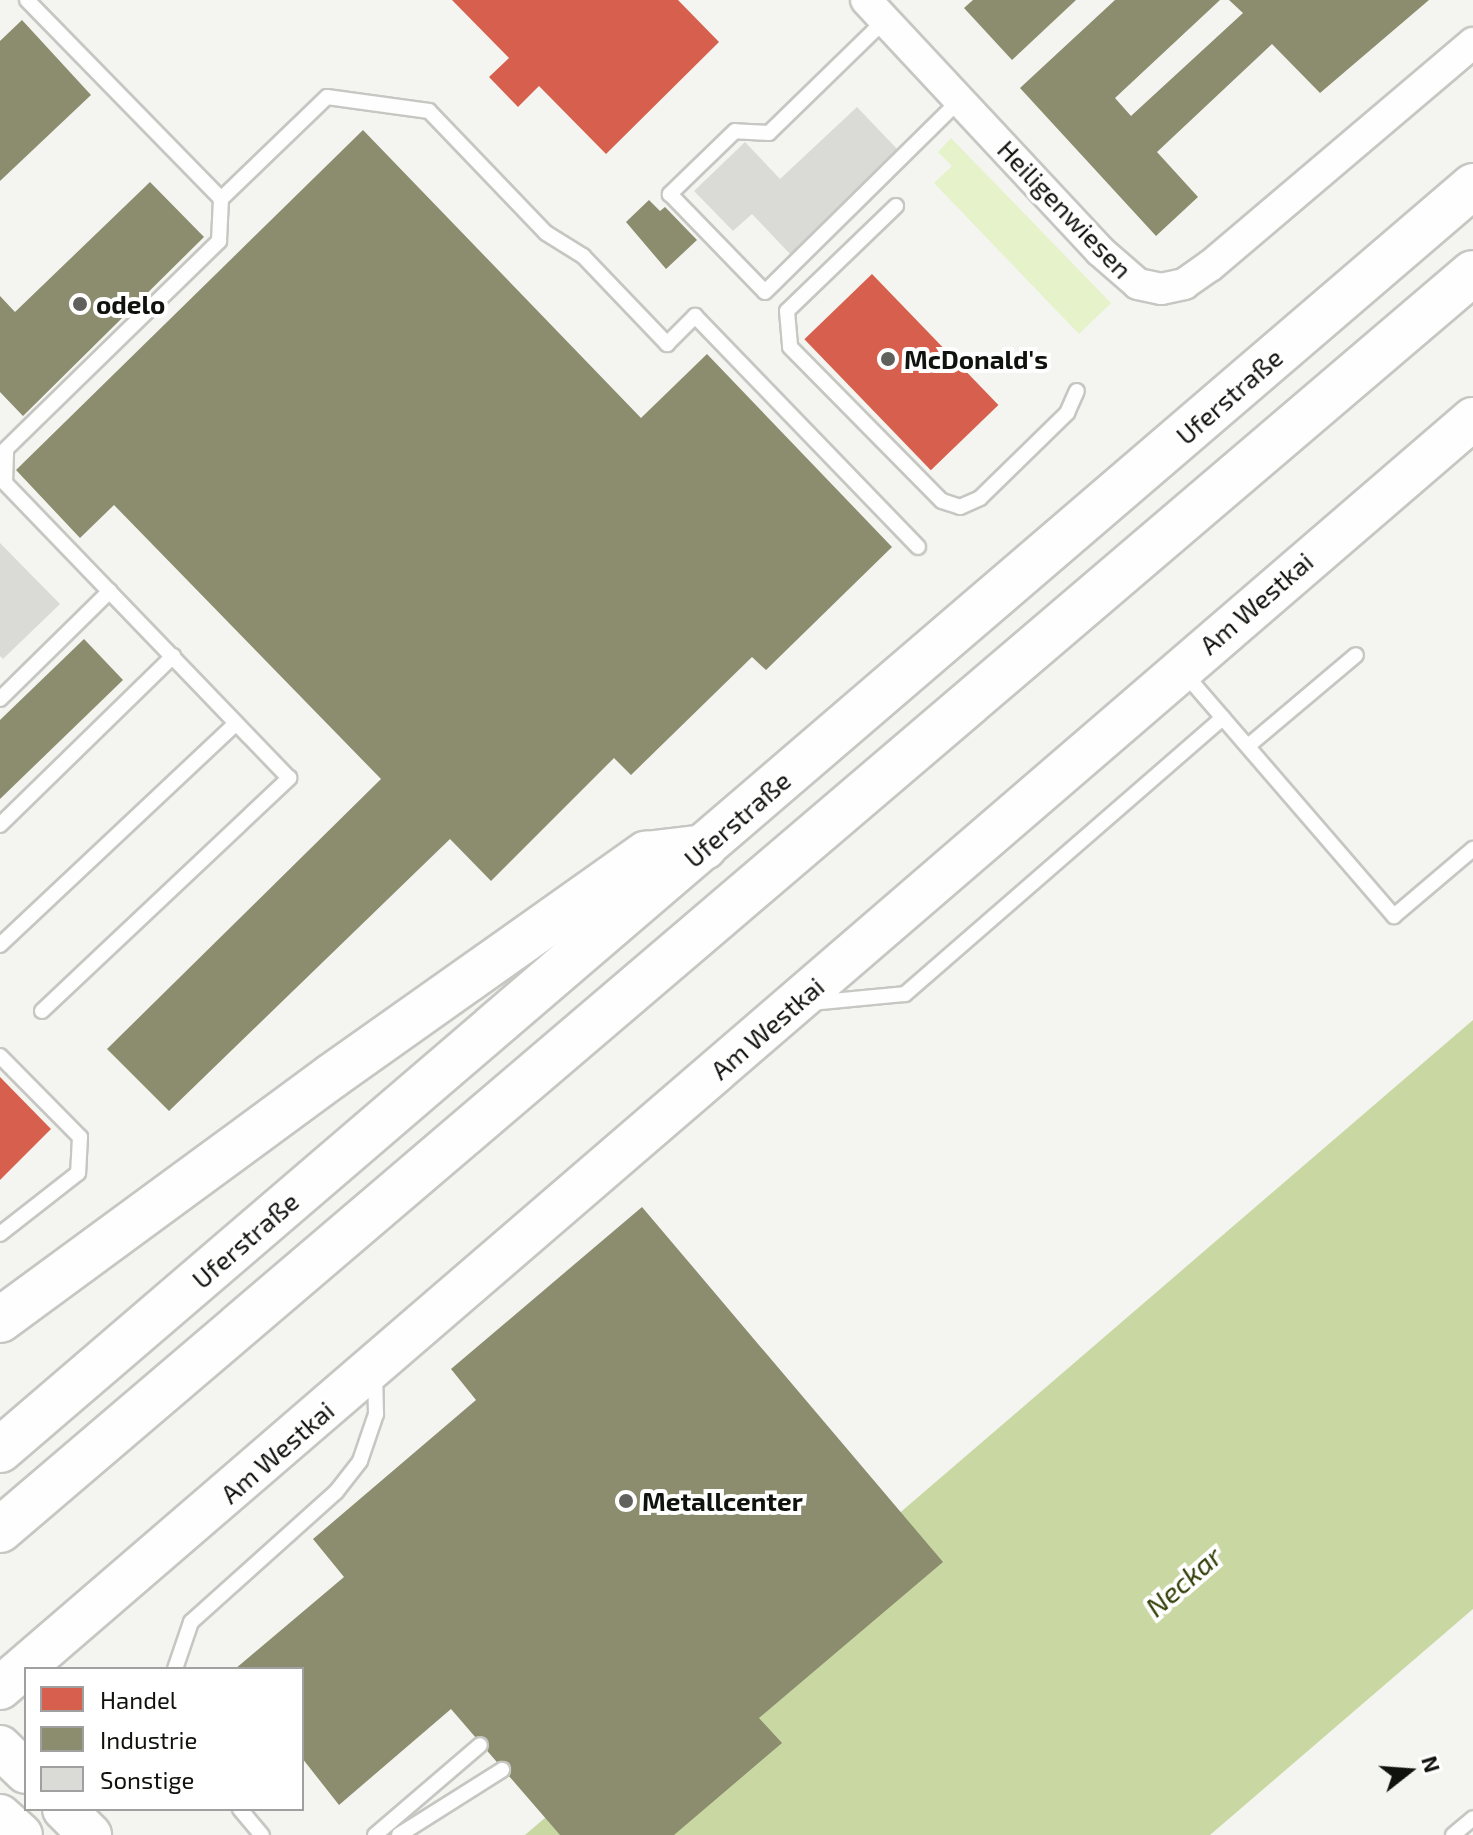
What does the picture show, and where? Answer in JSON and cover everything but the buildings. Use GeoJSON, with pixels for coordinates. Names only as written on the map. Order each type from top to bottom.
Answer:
{"type":"FeatureCollection","features":[{"type":"Feature","properties":{"kind":"highway","name":"Uferstraße"},"geometry":{"type":"LineString","coordinates":[[0,1450],[1473,186]]}},
{"type":"Feature","properties":{"kind":"highway"},"geometry":{"type":"LineString","coordinates":[[0,1530],[1473,273]]}},
{"type":"Feature","properties":{"kind":"highway"},"geometry":{"type":"LineString","coordinates":[[0,1320],[332,1076],[646,854],[705,847]]}},
{"type":"Feature","properties":{"kind":"main road","name":"Am Westkai"},"geometry":{"type":"LineString","coordinates":[[37,1667],[60,1654],[375,1366],[1473,419]]}},
{"type":"Feature","properties":{"kind":"main road","name":"Am Westkai"},"geometry":{"type":"LineString","coordinates":[[0,1688],[24,1674]]}},
{"type":"Feature","properties":{"kind":"main road"},"geometry":{"type":"LineString","coordinates":[[0,1747],[24,1770]]}},
{"type":"Feature","properties":{"kind":"street","name":"Heiligenwiesen"},"geometry":{"type":"LineString","coordinates":[[876,10],[1100,251],[1138,284],[1161,289],[1184,284],[1210,266],[1473,43]]}},
{"type":"Feature","properties":{"kind":"lane"},"geometry":{"type":"LineString","coordinates":[[27,0],[221,199]]}},
{"type":"Feature","properties":{"kind":"lane"},"geometry":{"type":"LineString","coordinates":[[876,10],[769,133],[735,131],[670,194],[765,292],[960,100]]}},
{"type":"Feature","properties":{"kind":"lane"},"geometry":{"type":"LineString","coordinates":[[42,1011],[289,778],[5,483],[3,446],[219,241],[221,199],[327,97],[429,111],[546,233],[583,256],[667,344],[695,316],[918,547]]}},
{"type":"Feature","properties":{"kind":"lane"},"geometry":{"type":"LineString","coordinates":[[896,206],[787,311],[790,347],[942,501],[960,507],[980,498],[1067,413],[1077,391]]}},
{"type":"Feature","properties":{"kind":"lane"},"geometry":{"type":"LineString","coordinates":[[0,699],[110,591]]}},
{"type":"Feature","properties":{"kind":"lane"},"geometry":{"type":"LineString","coordinates":[[1248,746],[1356,655]]}},
{"type":"Feature","properties":{"kind":"lane"},"geometry":{"type":"LineString","coordinates":[[0,825],[173,656]]}},
{"type":"Feature","properties":{"kind":"lane"},"geometry":{"type":"LineString","coordinates":[[1181,668],[1394,916],[1473,849]]}},
{"type":"Feature","properties":{"kind":"lane"},"geometry":{"type":"LineString","coordinates":[[794,1005],[905,994],[1223,718]]}},
{"type":"Feature","properties":{"kind":"lane"},"geometry":{"type":"LineString","coordinates":[[0,945],[236,723]]}},
{"type":"Feature","properties":{"kind":"lane"},"geometry":{"type":"LineString","coordinates":[[0,1056],[80,1137],[78,1173],[0,1234]]}},
{"type":"Feature","properties":{"kind":"lane"},"geometry":{"type":"LineString","coordinates":[[176,1667],[191,1622],[336,1492],[360,1461],[376,1414],[375,1366]]}},
{"type":"Feature","properties":{"kind":"lane"},"geometry":{"type":"LineString","coordinates":[[375,1835],[480,1745]]}},
{"type":"Feature","properties":{"kind":"lane"},"geometry":{"type":"LineString","coordinates":[[399,1835],[502,1770]]}},
{"type":"Feature","properties":{"kind":"lane"},"geometry":{"type":"LineString","coordinates":[[242,1811],[262,1835]]}},
{"type":"Feature","properties":{"kind":"lane"},"geometry":{"type":"LineString","coordinates":[[1453,1835],[1473,1818]]}},
{"type":"Feature","properties":{"kind":"shaded area"},"geometry":{"type":"Polygon","coordinates":[[[951,138],[1111,303],[1079,334],[934,183],[952,166],[938,152],[951,138]]]}},
{"type":"Feature","properties":{"kind":"water","name":"Neckar"},"geometry":{"type":"Polygon","coordinates":[[[1473,1020],[1473,1609],[1210,1835],[525,1835],[1473,1020]]]}},
{"type":"Feature","properties":{"kind":"place","name":"odelo"},"geometry":{"type":"Point","coordinates":[80,304]}},
{"type":"Feature","properties":{"kind":"place","name":"McDonald's"},"geometry":{"type":"Point","coordinates":[888,359]}},
{"type":"Feature","properties":{"kind":"place","name":"Metallcenter"},"geometry":{"type":"Point","coordinates":[626,1501]}}]}
